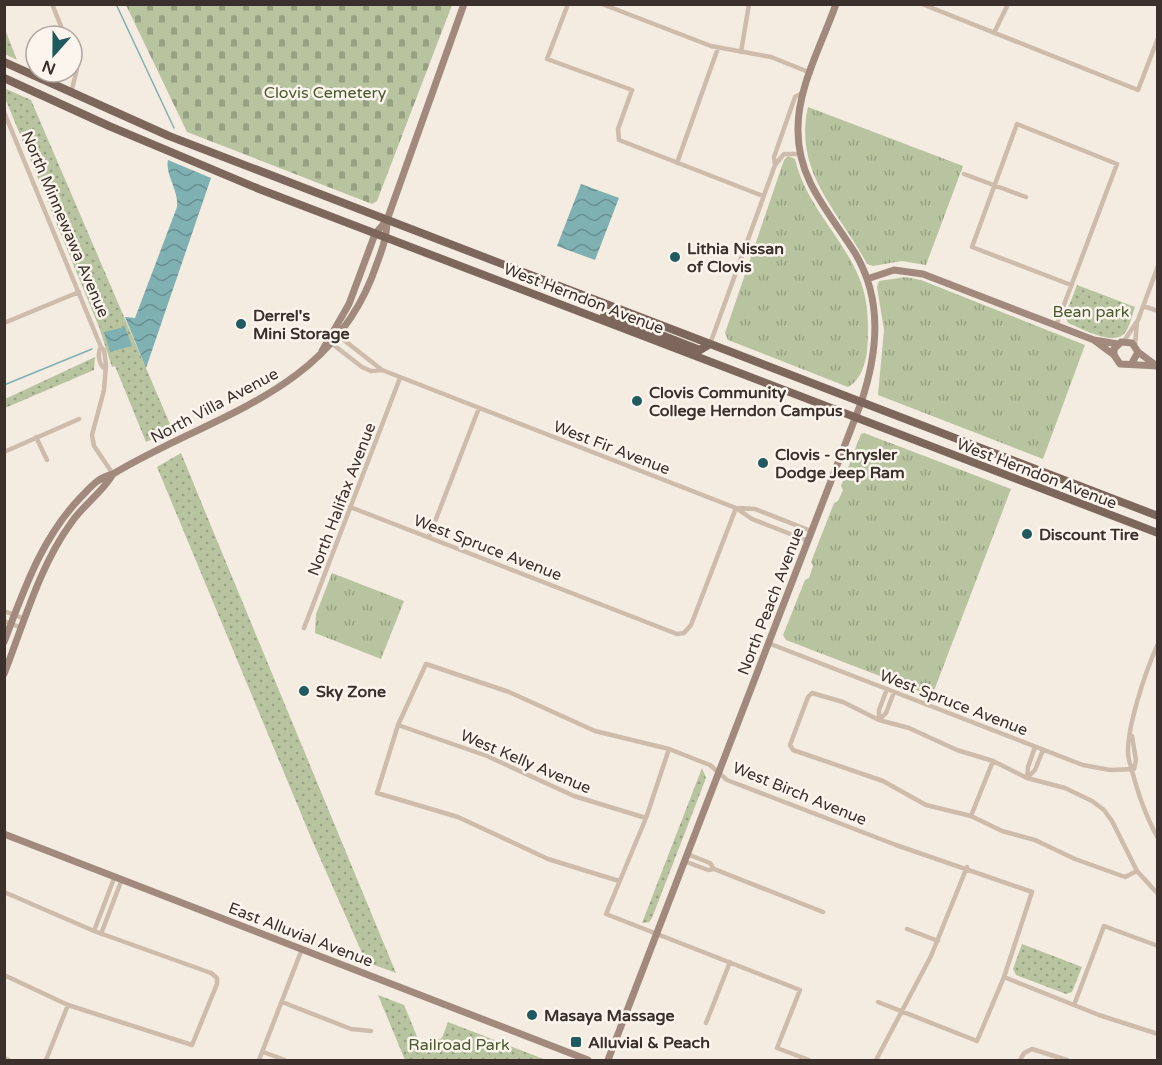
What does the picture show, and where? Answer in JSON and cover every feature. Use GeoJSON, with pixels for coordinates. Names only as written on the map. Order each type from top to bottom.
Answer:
{"type":"FeatureCollection","features":[{"type":"Feature","properties":{"kind":"main road","name":"West Herndon Avenue"},"geometry":{"type":"LineString","coordinates":[[9,64],[169,136],[1158,516]]}},
{"type":"Feature","properties":{"kind":"main road","name":"West Herndon Avenue"},"geometry":{"type":"LineString","coordinates":[[4,78],[108,126],[259,189],[1158,533]]}},
{"type":"Feature","properties":{"kind":"main road"},"geometry":{"type":"LineString","coordinates":[[579,310],[623,320],[700,350],[710,344]]}},
{"type":"Feature","properties":{"kind":"street"},"geometry":{"type":"LineString","coordinates":[[52,4],[60,24]]}},
{"type":"Feature","properties":{"kind":"street","name":"North Villa Avenue"},"geometry":{"type":"LineString","coordinates":[[113,474],[269,395],[295,376],[330,342],[340,337],[363,298],[387,238],[387,220],[464,4]]}},
{"type":"Feature","properties":{"kind":"street"},"geometry":{"type":"LineString","coordinates":[[568,4],[547,59],[632,90],[618,129],[617,137],[622,142],[764,196]]}},
{"type":"Feature","properties":{"kind":"street"},"geometry":{"type":"LineString","coordinates":[[602,4],[718,48],[771,57],[811,73]]}},
{"type":"Feature","properties":{"kind":"street"},"geometry":{"type":"LineString","coordinates":[[741,52],[749,4]]}},
{"type":"Feature","properties":{"kind":"street","name":"North Peach Avenue"},"geometry":{"type":"LineString","coordinates":[[608,1060],[861,403],[872,368],[876,333],[874,305],[867,279],[855,254],[814,194],[801,153],[798,113],[836,4]]}},
{"type":"Feature","properties":{"kind":"street"},"geometry":{"type":"LineString","coordinates":[[994,33],[1008,4]]}},
{"type":"Feature","properties":{"kind":"street"},"geometry":{"type":"LineString","coordinates":[[922,5],[1138,90],[1157,42]]}},
{"type":"Feature","properties":{"kind":"street"},"geometry":{"type":"LineString","coordinates":[[677,163],[718,48]]}},
{"type":"Feature","properties":{"kind":"street"},"geometry":{"type":"LineString","coordinates":[[71,93],[73,84]]}},
{"type":"Feature","properties":{"kind":"street","name":"North Peach Avenue"},"geometry":{"type":"LineString","coordinates":[[710,344],[775,165],[774,157],[795,97],[804,92]]}},
{"type":"Feature","properties":{"kind":"street","name":"North Minnewawa Avenue"},"geometry":{"type":"LineString","coordinates":[[4,112],[105,357],[103,398],[92,435],[94,446],[113,474]]}},
{"type":"Feature","properties":{"kind":"street"},"geometry":{"type":"LineString","coordinates":[[1056,326],[1116,164],[1017,124],[972,247],[1071,285]]}},
{"type":"Feature","properties":{"kind":"street"},"geometry":{"type":"LineString","coordinates":[[775,165],[784,154],[801,153]]}},
{"type":"Feature","properties":{"kind":"street"},"geometry":{"type":"LineString","coordinates":[[964,174],[1026,197]]}},
{"type":"Feature","properties":{"kind":"street","name":"North Villa Avenue"},"geometry":{"type":"LineString","coordinates":[[330,342],[349,304],[375,234],[387,220]]}},
{"type":"Feature","properties":{"kind":"street"},"geometry":{"type":"LineString","coordinates":[[1132,363],[1136,349],[1138,320],[1158,266]]}},
{"type":"Feature","properties":{"kind":"street"},"geometry":{"type":"LineString","coordinates":[[867,279],[894,270],[923,273],[1094,340],[1121,343],[1136,349],[1157,366]]}},
{"type":"Feature","properties":{"kind":"street"},"geometry":{"type":"LineString","coordinates":[[4,323],[79,292]]}},
{"type":"Feature","properties":{"kind":"street"},"geometry":{"type":"LineString","coordinates":[[1143,306],[1158,311]]}},
{"type":"Feature","properties":{"kind":"street"},"geometry":{"type":"LineString","coordinates":[[1114,355],[1138,320]]}},
{"type":"Feature","properties":{"kind":"street"},"geometry":{"type":"LineString","coordinates":[[333,332],[382,370]]}},
{"type":"Feature","properties":{"kind":"street"},"geometry":{"type":"LineString","coordinates":[[1094,340],[1114,355],[1120,364],[1157,366]]}},
{"type":"Feature","properties":{"kind":"street"},"geometry":{"type":"LineString","coordinates":[[330,342],[362,367],[372,371],[382,370]]}},
{"type":"Feature","properties":{"kind":"street","name":"West Fir Avenue"},"geometry":{"type":"LineString","coordinates":[[382,370],[736,508],[752,519],[808,541]]}},
{"type":"Feature","properties":{"kind":"street","name":"North Halifax Avenue"},"geometry":{"type":"LineString","coordinates":[[304,628],[400,378]]}},
{"type":"Feature","properties":{"kind":"street"},"geometry":{"type":"LineString","coordinates":[[429,537],[479,408]]}},
{"type":"Feature","properties":{"kind":"street"},"geometry":{"type":"LineString","coordinates":[[4,452],[79,419]]}},
{"type":"Feature","properties":{"kind":"street"},"geometry":{"type":"LineString","coordinates":[[36,437],[47,460]]}},
{"type":"Feature","properties":{"kind":"street"},"geometry":{"type":"LineString","coordinates":[[4,642],[8,623],[15,615],[37,557],[51,535],[66,513],[100,477],[113,474]]}},
{"type":"Feature","properties":{"kind":"street"},"geometry":{"type":"LineString","coordinates":[[4,674],[59,542],[72,522],[107,484],[113,474]]}},
{"type":"Feature","properties":{"kind":"street","name":"West Spruce Avenue"},"geometry":{"type":"LineString","coordinates":[[350,507],[675,634],[684,633],[692,625],[736,508]]}},
{"type":"Feature","properties":{"kind":"street","name":"West Fir Avenue"},"geometry":{"type":"LineString","coordinates":[[736,508],[755,509],[811,531]]}},
{"type":"Feature","properties":{"kind":"street"},"geometry":{"type":"LineString","coordinates":[[4,611],[25,619]]}},
{"type":"Feature","properties":{"kind":"street"},"geometry":{"type":"LineString","coordinates":[[8,623],[22,628]]}},
{"type":"Feature","properties":{"kind":"street","name":"West Spruce Avenue"},"geometry":{"type":"LineString","coordinates":[[768,643],[1096,769],[1134,769]]}},
{"type":"Feature","properties":{"kind":"street"},"geometry":{"type":"LineString","coordinates":[[1158,644],[1140,690],[1132,735],[1136,753],[1134,769],[1142,804],[1158,838]]}},
{"type":"Feature","properties":{"kind":"street","name":"West Birch Avenue"},"geometry":{"type":"LineString","coordinates":[[398,725],[426,664],[509,692],[596,731],[669,749],[710,765],[727,780],[896,845],[967,867],[1032,892],[1004,977]]}},
{"type":"Feature","properties":{"kind":"street"},"geometry":{"type":"LineString","coordinates":[[879,720],[879,710],[887,689]]}},
{"type":"Feature","properties":{"kind":"street"},"geometry":{"type":"LineString","coordinates":[[879,720],[886,713],[894,692]]}},
{"type":"Feature","properties":{"kind":"street"},"geometry":{"type":"LineString","coordinates":[[1137,871],[1125,877],[1075,859],[1035,840],[1002,831],[971,816],[926,805],[883,781],[793,750],[790,745],[812,693],[843,702],[879,720],[909,728],[957,750],[993,761],[1027,778],[1065,788],[1104,810],[1137,871],[1158,894]]}},
{"type":"Feature","properties":{"kind":"street"},"geometry":{"type":"LineString","coordinates":[[398,725],[377,793],[458,817],[548,859],[619,881]]}},
{"type":"Feature","properties":{"kind":"street","name":"West Kelly Avenue"},"geometry":{"type":"LineString","coordinates":[[398,725],[487,756],[574,796],[646,818]]}},
{"type":"Feature","properties":{"kind":"street"},"geometry":{"type":"LineString","coordinates":[[1027,778],[1035,747]]}},
{"type":"Feature","properties":{"kind":"street"},"geometry":{"type":"LineString","coordinates":[[669,749],[646,818],[606,915],[800,990],[777,1048],[809,1060]]}},
{"type":"Feature","properties":{"kind":"street"},"geometry":{"type":"LineString","coordinates":[[1027,778],[1035,770],[1043,750]]}},
{"type":"Feature","properties":{"kind":"street"},"geometry":{"type":"LineString","coordinates":[[971,816],[993,761]]}},
{"type":"Feature","properties":{"kind":"street","name":"East Alluvial Avenue"},"geometry":{"type":"LineString","coordinates":[[4,834],[588,1060]]}},
{"type":"Feature","properties":{"kind":"street"},"geometry":{"type":"LineString","coordinates":[[686,858],[710,863],[714,869],[823,912]]}},
{"type":"Feature","properties":{"kind":"street"},"geometry":{"type":"LineString","coordinates":[[876,1060],[938,941],[967,867]]}},
{"type":"Feature","properties":{"kind":"street"},"geometry":{"type":"LineString","coordinates":[[94,931],[119,878]]}},
{"type":"Feature","properties":{"kind":"street"},"geometry":{"type":"LineString","coordinates":[[101,934],[119,878]]}},
{"type":"Feature","properties":{"kind":"street"},"geometry":{"type":"LineString","coordinates":[[4,892],[101,934],[211,973],[217,978],[217,984],[192,1045],[68,1005],[4,975]]}},
{"type":"Feature","properties":{"kind":"street"},"geometry":{"type":"LineString","coordinates":[[1074,1005],[1104,926],[1158,946]]}},
{"type":"Feature","properties":{"kind":"street"},"geometry":{"type":"LineString","coordinates":[[907,928],[938,941]]}},
{"type":"Feature","properties":{"kind":"street"},"geometry":{"type":"LineString","coordinates":[[260,1060],[302,949]]}},
{"type":"Feature","properties":{"kind":"street"},"geometry":{"type":"LineString","coordinates":[[706,1023],[730,962]]}},
{"type":"Feature","properties":{"kind":"street"},"geometry":{"type":"LineString","coordinates":[[878,1002],[977,1041],[1004,977],[1074,1005],[1158,1034]]}},
{"type":"Feature","properties":{"kind":"street"},"geometry":{"type":"LineString","coordinates":[[282,1002],[351,1029],[371,1031]]}},
{"type":"Feature","properties":{"kind":"street"},"geometry":{"type":"LineString","coordinates":[[46,1060],[68,1005]]}},
{"type":"Feature","properties":{"kind":"street"},"geometry":{"type":"LineString","coordinates":[[1020,1060],[1024,1053],[1032,1049],[1067,1060]]}},
{"type":"Feature","properties":{"kind":"street"},"geometry":{"type":"LineString","coordinates":[[263,1052],[285,1060]]}},
{"type":"Feature","properties":{"kind":"street"},"geometry":{"type":"LineString","coordinates":[[4,1058],[9,1060]]}},
{"type":"Feature","properties":{"kind":"green space","name":"Clovis Cemetery"},"geometry":{"type":"Polygon","coordinates":[[[126,4],[452,5],[377,201],[372,204],[187,132],[126,4]]]}},
{"type":"Feature","properties":{"kind":"green space"},"geometry":{"type":"Polygon","coordinates":[[[5,29],[17,60],[5,54],[5,29]]]}},
{"type":"Feature","properties":{"kind":"green space"},"geometry":{"type":"Polygon","coordinates":[[[4,88],[31,100],[173,431],[146,442],[115,366],[112,367],[99,327],[5,98],[4,88]]]}},
{"type":"Feature","properties":{"kind":"green space"},"geometry":{"type":"Polygon","coordinates":[[[808,107],[963,166],[926,265],[902,261],[873,266],[867,264],[822,191],[813,172],[807,152],[805,131],[808,107]]]}},
{"type":"Feature","properties":{"kind":"green space"},"geometry":{"type":"Polygon","coordinates":[[[788,156],[795,159],[807,191],[851,260],[862,284],[868,323],[867,352],[859,377],[848,387],[728,340],[725,333],[784,160],[788,156]]]}},
{"type":"Feature","properties":{"kind":"green space"},"geometry":{"type":"Polygon","coordinates":[[[905,277],[921,280],[1085,345],[1043,459],[878,395],[884,330],[877,287],[879,281],[905,277]]]}},
{"type":"Feature","properties":{"kind":"green space","name":"Bean park"},"geometry":{"type":"Polygon","coordinates":[[[1077,285],[1135,307],[1124,334],[1119,337],[1104,337],[1068,323],[1065,316],[1077,285]]]}},
{"type":"Feature","properties":{"kind":"green space"},"geometry":{"type":"Polygon","coordinates":[[[95,357],[94,370],[5,408],[5,399],[95,357]]]}},
{"type":"Feature","properties":{"kind":"green space"},"geometry":{"type":"Polygon","coordinates":[[[864,433],[1011,489],[932,696],[786,640],[783,635],[805,580],[809,578],[813,566],[811,562],[834,503],[838,501],[843,490],[841,486],[861,434],[864,433]]]}},
{"type":"Feature","properties":{"kind":"green space"},"geometry":{"type":"Polygon","coordinates":[[[181,453],[396,973],[366,962],[312,840],[157,467],[181,453]]]}},
{"type":"Feature","properties":{"kind":"green space"},"geometry":{"type":"Polygon","coordinates":[[[332,573],[404,601],[381,659],[315,633],[316,614],[332,573]]]}},
{"type":"Feature","properties":{"kind":"green space"},"geometry":{"type":"Polygon","coordinates":[[[702,768],[706,778],[652,918],[649,922],[642,923],[702,768]]]}},
{"type":"Feature","properties":{"kind":"green space"},"geometry":{"type":"Polygon","coordinates":[[[1022,944],[1082,967],[1072,992],[1066,994],[1016,975],[1013,969],[1022,944]]]}},
{"type":"Feature","properties":{"kind":"green space","name":"Railroad Park"},"geometry":{"type":"Polygon","coordinates":[[[378,995],[404,1005],[421,1046],[442,1038],[448,1022],[546,1060],[405,1060],[378,995]]]}},
{"type":"Feature","properties":{"kind":"water"},"geometry":{"type":"Polygon","coordinates":[[[168,160],[211,178],[146,368],[125,317],[135,318],[177,207],[176,195],[168,171],[168,160]]]}},
{"type":"Feature","properties":{"kind":"water"},"geometry":{"type":"Polygon","coordinates":[[[581,184],[619,198],[595,260],[557,246],[581,184]]]}},
{"type":"Feature","properties":{"kind":"water"},"geometry":{"type":"Polygon","coordinates":[[[125,327],[132,346],[110,352],[104,332],[125,327]]]}},
{"type":"Feature","properties":{"kind":"waterway"},"geometry":{"type":"LineString","coordinates":[[116,4],[174,128]]}},
{"type":"Feature","properties":{"kind":"waterway"},"geometry":{"type":"LineString","coordinates":[[4,385],[92,349]]}},
{"type":"Feature","properties":{"kind":"place","name":"Lithia Nissan of Clovis"},"geometry":{"type":"Point","coordinates":[675,257]}},
{"type":"Feature","properties":{"kind":"place","name":"Derrel's Mini Storage"},"geometry":{"type":"Point","coordinates":[241,324]}},
{"type":"Feature","properties":{"kind":"place","name":"Clovis Community College Herndon Campus"},"geometry":{"type":"Point","coordinates":[637,401]}},
{"type":"Feature","properties":{"kind":"place","name":"Clovis - Chrysler Dodge Jeep Ram"},"geometry":{"type":"Point","coordinates":[763,463]}},
{"type":"Feature","properties":{"kind":"place","name":"Discount Tire"},"geometry":{"type":"Point","coordinates":[1027,534]}},
{"type":"Feature","properties":{"kind":"place","name":"Sky Zone"},"geometry":{"type":"Point","coordinates":[304,691]}},
{"type":"Feature","properties":{"kind":"place","name":"Masaya Massage"},"geometry":{"type":"Point","coordinates":[532,1015]}},
{"type":"Feature","properties":{"kind":"place","name":"Alluvial & Peach"},"geometry":{"type":"Point","coordinates":[576,1042]}}]}
